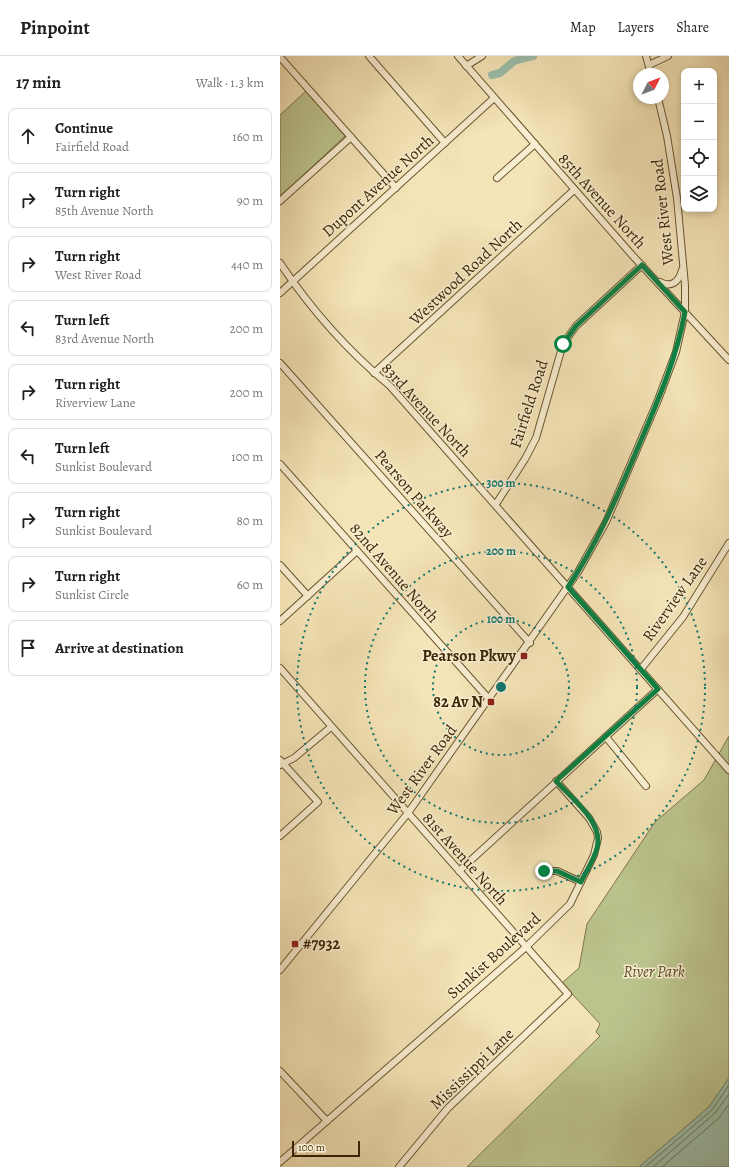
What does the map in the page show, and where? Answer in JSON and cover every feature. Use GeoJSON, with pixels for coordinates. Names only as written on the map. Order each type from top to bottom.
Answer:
{"type":"FeatureCollection","features":[{"type":"Feature","properties":{"kind":"street"},"geometry":{"type":"LineString","coordinates":[[369,56],[445,143]]}},
{"type":"Feature","properties":{"kind":"street","name":"85th Avenue North"},"geometry":{"type":"LineString","coordinates":[[458,56],[574,190],[729,360]]}},
{"type":"Feature","properties":{"kind":"street"},"geometry":{"type":"LineString","coordinates":[[466,66],[482,56]]}},
{"type":"Feature","properties":{"kind":"street"},"geometry":{"type":"LineString","coordinates":[[646,56],[649,68]]}},
{"type":"Feature","properties":{"kind":"street"},"geometry":{"type":"LineString","coordinates":[[648,65],[668,56]]}},
{"type":"Feature","properties":{"kind":"street"},"geometry":{"type":"LineString","coordinates":[[280,57],[396,188]]}},
{"type":"Feature","properties":{"kind":"street","name":"Dupont Avenue North"},"geometry":{"type":"LineString","coordinates":[[280,293],[494,98]]}},
{"type":"Feature","properties":{"kind":"street","name":"West River Road"},"geometry":{"type":"LineString","coordinates":[[280,970],[408,813],[530,643],[592,550],[620,491],[670,371],[679,342],[685,312],[677,198],[667,136],[659,104]]}},
{"type":"Feature","properties":{"kind":"street"},"geometry":{"type":"LineString","coordinates":[[280,202],[350,137]]}},
{"type":"Feature","properties":{"kind":"street"},"geometry":{"type":"LineString","coordinates":[[497,178],[535,144]]}},
{"type":"Feature","properties":{"kind":"street","name":"Westwood Road North"},"geometry":{"type":"LineString","coordinates":[[374,373],[574,190]]}},
{"type":"Feature","properties":{"kind":"street","name":"83rd Avenue North"},"geometry":{"type":"LineString","coordinates":[[280,263],[293,282],[362,362],[390,386],[496,504],[729,770]]}},
{"type":"Feature","properties":{"kind":"street","name":"Fairfield Road"},"geometry":{"type":"LineString","coordinates":[[496,504],[525,459],[536,438],[563,344],[576,326],[642,265]]}},
{"type":"Feature","properties":{"kind":"street"},"geometry":{"type":"LineString","coordinates":[[657,280],[665,284],[674,284],[679,279],[682,269]]}},
{"type":"Feature","properties":{"kind":"street","name":"Pearson Parkway"},"geometry":{"type":"LineString","coordinates":[[280,362],[530,643]]}},
{"type":"Feature","properties":{"kind":"street","name":"82nd Avenue North"},"geometry":{"type":"LineString","coordinates":[[280,464],[489,699]]}},
{"type":"Feature","properties":{"kind":"street","name":"Riverview Lane"},"geometry":{"type":"LineString","coordinates":[[641,669],[683,617],[729,543]]}},
{"type":"Feature","properties":{"kind":"street"},"geometry":{"type":"LineString","coordinates":[[280,621],[358,551]]}},
{"type":"Feature","properties":{"kind":"street"},"geometry":{"type":"LineString","coordinates":[[280,564],[308,596]]}},
{"type":"Feature","properties":{"kind":"street","name":"81st Avenue North"},"geometry":{"type":"LineString","coordinates":[[280,668],[568,994]]}},
{"type":"Feature","properties":{"kind":"street"},"geometry":{"type":"LineString","coordinates":[[459,871],[658,689]]}},
{"type":"Feature","properties":{"kind":"street"},"geometry":{"type":"LineString","coordinates":[[280,836],[318,802],[281,763],[297,755],[331,727]]}},
{"type":"Feature","properties":{"kind":"street"},"geometry":{"type":"LineString","coordinates":[[606,736],[646,786]]}},
{"type":"Feature","properties":{"kind":"street","name":"Sunkist Boulevard"},"geometry":{"type":"LineString","coordinates":[[280,1162],[564,911],[574,896],[601,838],[589,818],[556,781]]}},
{"type":"Feature","properties":{"kind":"street"},"geometry":{"type":"LineString","coordinates":[[544,871],[557,871],[581,882]]}},
{"type":"Feature","properties":{"kind":"street","name":"Mississippi Lane"},"geometry":{"type":"LineString","coordinates":[[399,1167],[448,1108],[568,994]]}},
{"type":"Feature","properties":{"kind":"street"},"geometry":{"type":"LineString","coordinates":[[280,1070],[327,1121]]}},
{"type":"Feature","properties":{"kind":"green space"},"geometry":{"type":"Polygon","coordinates":[[[306,91],[345,136],[280,197],[280,115],[306,91]]]}},
{"type":"Feature","properties":{"kind":"green space","name":"River Park"},"geometry":{"type":"Polygon","coordinates":[[[729,736],[729,1078],[709,1107],[639,1167],[467,1167],[600,1036],[596,1032],[600,1024],[562,983],[579,968],[587,924],[655,822],[704,780],[729,736]]]}},
{"type":"Feature","properties":{"kind":"water"},"geometry":{"type":"Polygon","coordinates":[[[729,1078],[729,1167],[639,1167],[709,1107],[729,1078]]]}},
{"type":"Feature","properties":{"kind":"waterway"},"geometry":{"type":"LineString","coordinates":[[492,75],[500,73],[514,61],[533,56]]}},
{"type":"Feature","properties":{"kind":"place","name":"Pearson Pkwy"},"geometry":{"type":"Point","coordinates":[524,656]}},
{"type":"Feature","properties":{"kind":"place","name":"82 Av N"},"geometry":{"type":"Point","coordinates":[491,702]}},
{"type":"Feature","properties":{"kind":"place","name":"#7932"},"geometry":{"type":"Point","coordinates":[295,944]}},
{"type":"Feature","properties":{"kind":"route"},"geometry":{"type":"LineString","coordinates":[[544,871],[557,871],[581,882],[597,848],[597,832],[594,824],[556,781],[658,689],[568,587],[589,554],[606,522],[658,400],[676,352],[685,312],[642,265],[576,326],[563,344]]}}]}
